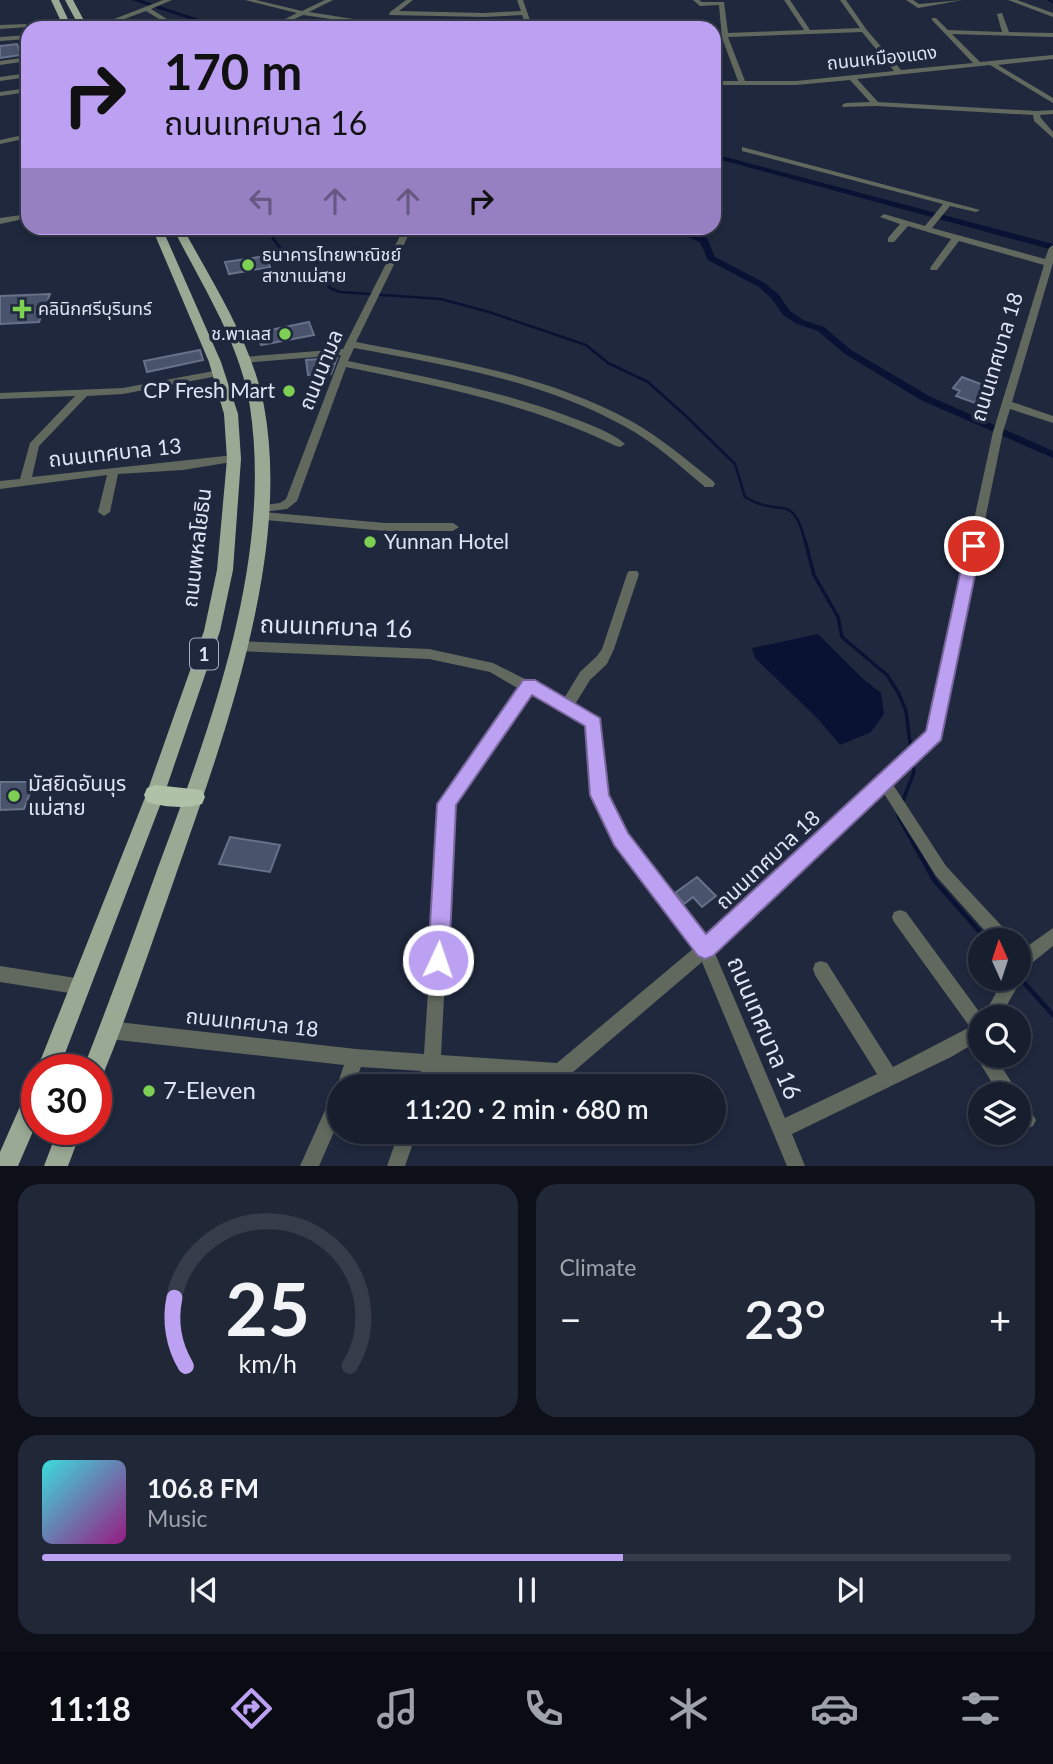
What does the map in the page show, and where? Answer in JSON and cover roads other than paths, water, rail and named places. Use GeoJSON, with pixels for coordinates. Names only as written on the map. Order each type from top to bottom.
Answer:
{"type":"FeatureCollection","features":[{"type":"Feature","properties":{"kind":"highway"},"geometry":{"type":"LineString","coordinates":[[155,795],[194,797]]}},
{"type":"Feature","properties":{"kind":"main road"},"geometry":{"type":"LineString","coordinates":[[65,21],[57,4],[71,2],[80,21]]}},
{"type":"Feature","properties":{"kind":"main road","name":"ถนนพหลโยธิน"},"geometry":{"type":"LineString","coordinates":[[54,1054],[155,795],[212,631],[225,570],[234,459],[231,414],[219,373],[160,235]]}},
{"type":"Feature","properties":{"kind":"main road","name":"1"},"geometry":{"type":"LineString","coordinates":[[100,1054],[194,797],[238,646],[253,567],[259,513],[260,435],[252,386],[243,360],[181,235]]}},
{"type":"Feature","properties":{"kind":"main road"},"geometry":{"type":"LineString","coordinates":[[6,1166],[21,1131]]}},
{"type":"Feature","properties":{"kind":"main road"},"geometry":{"type":"LineString","coordinates":[[56,1166],[64,1145]]}},
{"type":"Feature","properties":{"kind":"street"},"geometry":{"type":"LineString","coordinates":[[114,21],[169,0]]}},
{"type":"Feature","properties":{"kind":"street"},"geometry":{"type":"LineString","coordinates":[[248,0],[354,21]]}},
{"type":"Feature","properties":{"kind":"street"},"geometry":{"type":"LineString","coordinates":[[285,21],[330,0]]}},
{"type":"Feature","properties":{"kind":"street"},"geometry":{"type":"LineString","coordinates":[[388,21],[392,13],[410,0]]}},
{"type":"Feature","properties":{"kind":"street"},"geometry":{"type":"LineString","coordinates":[[520,0],[527,21]]}},
{"type":"Feature","properties":{"kind":"street"},"geometry":{"type":"LineString","coordinates":[[696,0],[700,4],[722,3],[725,36],[743,84]]}},
{"type":"Feature","properties":{"kind":"street"},"geometry":{"type":"LineString","coordinates":[[787,0],[808,32]]}},
{"type":"Feature","properties":{"kind":"street"},"geometry":{"type":"LineString","coordinates":[[843,0],[898,71]]}},
{"type":"Feature","properties":{"kind":"street"},"geometry":{"type":"LineString","coordinates":[[909,0],[918,6],[960,0]]}},
{"type":"Feature","properties":{"kind":"street"},"geometry":{"type":"LineString","coordinates":[[1011,0],[1053,15]]}},
{"type":"Feature","properties":{"kind":"street"},"geometry":{"type":"LineString","coordinates":[[147,9],[167,21]]}},
{"type":"Feature","properties":{"kind":"street"},"geometry":{"type":"LineString","coordinates":[[392,13],[525,13]]}},
{"type":"Feature","properties":{"kind":"street"},"geometry":{"type":"LineString","coordinates":[[1000,14],[1006,33]]}},
{"type":"Feature","properties":{"kind":"street"},"geometry":{"type":"LineString","coordinates":[[934,19],[976,63]]}},
{"type":"Feature","properties":{"kind":"street"},"geometry":{"type":"LineString","coordinates":[[0,27],[21,26]]}},
{"type":"Feature","properties":{"kind":"street"},"geometry":{"type":"LineString","coordinates":[[721,37],[864,30]]}},
{"type":"Feature","properties":{"kind":"street"},"geometry":{"type":"LineString","coordinates":[[948,32],[1053,34]]}},
{"type":"Feature","properties":{"kind":"street"},"geometry":{"type":"LineString","coordinates":[[0,38],[21,37]]}},
{"type":"Feature","properties":{"kind":"street","name":"ถนนเหมืองแดง"},"geometry":{"type":"LineString","coordinates":[[721,83],[796,83],[1053,57]]}},
{"type":"Feature","properties":{"kind":"street"},"geometry":{"type":"LineString","coordinates":[[0,63],[21,60]]}},
{"type":"Feature","properties":{"kind":"street"},"geometry":{"type":"LineString","coordinates":[[989,62],[1053,101]]}},
{"type":"Feature","properties":{"kind":"street"},"geometry":{"type":"LineString","coordinates":[[0,79],[21,76]]}},
{"type":"Feature","properties":{"kind":"street"},"geometry":{"type":"LineString","coordinates":[[851,76],[876,104]]}},
{"type":"Feature","properties":{"kind":"street"},"geometry":{"type":"LineString","coordinates":[[0,94],[21,91]]}},
{"type":"Feature","properties":{"kind":"street"},"geometry":{"type":"LineString","coordinates":[[1041,93],[1053,93]]}},
{"type":"Feature","properties":{"kind":"street"},"geometry":{"type":"LineString","coordinates":[[846,105],[1053,112]]}},
{"type":"Feature","properties":{"kind":"street"},"geometry":{"type":"LineString","coordinates":[[1036,113],[1037,119],[1053,136]]}},
{"type":"Feature","properties":{"kind":"street"},"geometry":{"type":"LineString","coordinates":[[0,142],[21,137]]}},
{"type":"Feature","properties":{"kind":"street"},"geometry":{"type":"LineString","coordinates":[[745,149],[976,210]]}},
{"type":"Feature","properties":{"kind":"street"},"geometry":{"type":"LineString","coordinates":[[927,229],[948,203]]}},
{"type":"Feature","properties":{"kind":"street"},"geometry":{"type":"LineString","coordinates":[[0,221],[21,217]]}},
{"type":"Feature","properties":{"kind":"street"},"geometry":{"type":"LineString","coordinates":[[884,217],[1048,262]]}},
{"type":"Feature","properties":{"kind":"street"},"geometry":{"type":"LineString","coordinates":[[891,240],[906,223]]}},
{"type":"Feature","properties":{"kind":"street","name":"ถนนนามล"},"geometry":{"type":"LineString","coordinates":[[259,513],[291,501],[347,353],[404,235]]}},
{"type":"Feature","properties":{"kind":"street"},"geometry":{"type":"LineString","coordinates":[[934,268],[957,237]]}},
{"type":"Feature","properties":{"kind":"street","name":"ถนนเทศบาล 18"},"geometry":{"type":"LineString","coordinates":[[109,1030],[356,1058],[560,1072],[705,949],[934,735],[997,435],[1053,249]]}},
{"type":"Feature","properties":{"kind":"street"},"geometry":{"type":"LineString","coordinates":[[243,360],[347,353],[514,376],[610,412],[685,460],[709,484]]}},
{"type":"Feature","properties":{"kind":"street"},"geometry":{"type":"LineString","coordinates":[[347,353],[540,411],[591,428],[620,444]]}},
{"type":"Feature","properties":{"kind":"street"},"geometry":{"type":"LineString","coordinates":[[0,396],[123,391],[219,373]]}},
{"type":"Feature","properties":{"kind":"street"},"geometry":{"type":"LineString","coordinates":[[25,482],[34,445],[84,393]]}},
{"type":"Feature","properties":{"kind":"street"},"geometry":{"type":"LineString","coordinates":[[1007,404],[1053,420]]}},
{"type":"Feature","properties":{"kind":"street","name":"ถนนเทศบาล 13"},"geometry":{"type":"LineString","coordinates":[[0,485],[234,459]]}},
{"type":"Feature","properties":{"kind":"street"},"geometry":{"type":"LineString","coordinates":[[104,512],[113,471]]}},
{"type":"Feature","properties":{"kind":"street"},"geometry":{"type":"LineString","coordinates":[[259,513],[385,527],[453,527]]}},
{"type":"Feature","properties":{"kind":"street"},"geometry":{"type":"LineString","coordinates":[[566,707],[585,676],[602,660],[608,649],[633,574]]}},
{"type":"Feature","properties":{"kind":"street","name":"ถนนเทศบาล 16"},"geometry":{"type":"LineString","coordinates":[[238,646],[429,654],[493,668],[529,685],[593,723],[600,795],[621,839],[705,949],[796,1166]]}},
{"type":"Feature","properties":{"kind":"street"},"geometry":{"type":"LineString","coordinates":[[429,1074],[432,1064],[447,804],[529,685]]}},
{"type":"Feature","properties":{"kind":"street"},"geometry":{"type":"LineString","coordinates":[[884,782],[941,871],[993,928]]}},
{"type":"Feature","properties":{"kind":"street"},"geometry":{"type":"LineString","coordinates":[[900,917],[968,1021]]}},
{"type":"Feature","properties":{"kind":"street"},"geometry":{"type":"LineString","coordinates":[[1031,956],[1053,936]]}},
{"type":"Feature","properties":{"kind":"street"},"geometry":{"type":"LineString","coordinates":[[821,969],[890,1078]]}},
{"type":"Feature","properties":{"kind":"street"},"geometry":{"type":"LineString","coordinates":[[0,974],[82,987]]}},
{"type":"Feature","properties":{"kind":"street"},"geometry":{"type":"LineString","coordinates":[[782,1129],[968,1041]]}},
{"type":"Feature","properties":{"kind":"street"},"geometry":{"type":"LineString","coordinates":[[349,1074],[356,1058]]}},
{"type":"Feature","properties":{"kind":"street"},"geometry":{"type":"LineString","coordinates":[[309,1166],[327,1125]]}},
{"type":"Feature","properties":{"kind":"street"},"geometry":{"type":"LineString","coordinates":[[396,1166],[404,1144]]}},
{"type":"Feature","properties":{"kind":"water"},"geometry":{"type":"Polygon","coordinates":[[[818,634],[881,693],[884,714],[871,732],[840,745],[819,720],[755,658],[752,648],[818,634]]]}},
{"type":"Feature","properties":{"kind":"waterway"},"geometry":{"type":"LineString","coordinates":[[135,0],[200,21]]}},
{"type":"Feature","properties":{"kind":"waterway"},"geometry":{"type":"LineString","coordinates":[[1049,0],[1053,2]]}},
{"type":"Feature","properties":{"kind":"waterway"},"geometry":{"type":"LineString","coordinates":[[721,158],[1053,247]]}},
{"type":"Feature","properties":{"kind":"waterway"},"geometry":{"type":"LineString","coordinates":[[272,235],[285,251],[312,255],[330,288],[340,292],[441,299],[489,312],[586,345],[608,363],[648,382],[735,464],[745,497],[767,506],[790,510],[800,525],[805,541]]}},
{"type":"Feature","properties":{"kind":"waterway"},"geometry":{"type":"LineString","coordinates":[[689,235],[704,240],[711,258],[762,285],[776,297],[786,313],[800,322],[821,329],[848,352],[925,398],[1053,455]]}},
{"type":"Feature","properties":{"kind":"waterway"},"geometry":{"type":"LineString","coordinates":[[805,540],[814,575],[838,617],[842,637],[887,675],[898,692],[906,711],[911,751]]}},
{"type":"Feature","properties":{"kind":"waterway"},"geometry":{"type":"LineString","coordinates":[[902,803],[914,772],[912,758]]}},
{"type":"Feature","properties":{"kind":"waterway"},"geometry":{"type":"LineString","coordinates":[[899,817],[934,880],[976,928]]}},
{"type":"Feature","properties":{"kind":"waterway"},"geometry":{"type":"LineString","coordinates":[[1031,990],[1053,1015]]}},
{"type":"Feature","properties":{"kind":"place","name":"ธนาคารไทยพาณิชย์ สาขาแม่สาย"},"geometry":{"type":"Point","coordinates":[248,265]}},
{"type":"Feature","properties":{"kind":"place","name":"คลินิกศรีบุรินทร์"},"geometry":{"type":"Point","coordinates":[22,309]}},
{"type":"Feature","properties":{"kind":"place","name":"ช.พาเลส"},"geometry":{"type":"Point","coordinates":[285,334]}},
{"type":"Feature","properties":{"kind":"place","name":"CP Fresh Mart"},"geometry":{"type":"Point","coordinates":[289,391]}},
{"type":"Feature","properties":{"kind":"place","name":"Yunnan Hotel"},"geometry":{"type":"Point","coordinates":[370,542]}},
{"type":"Feature","properties":{"kind":"place","name":"มัสยิดอันนุร แม่สาย"},"geometry":{"type":"Point","coordinates":[14,796]}},
{"type":"Feature","properties":{"kind":"place","name":"7-Eleven"},"geometry":{"type":"Point","coordinates":[149,1091]}}]}
